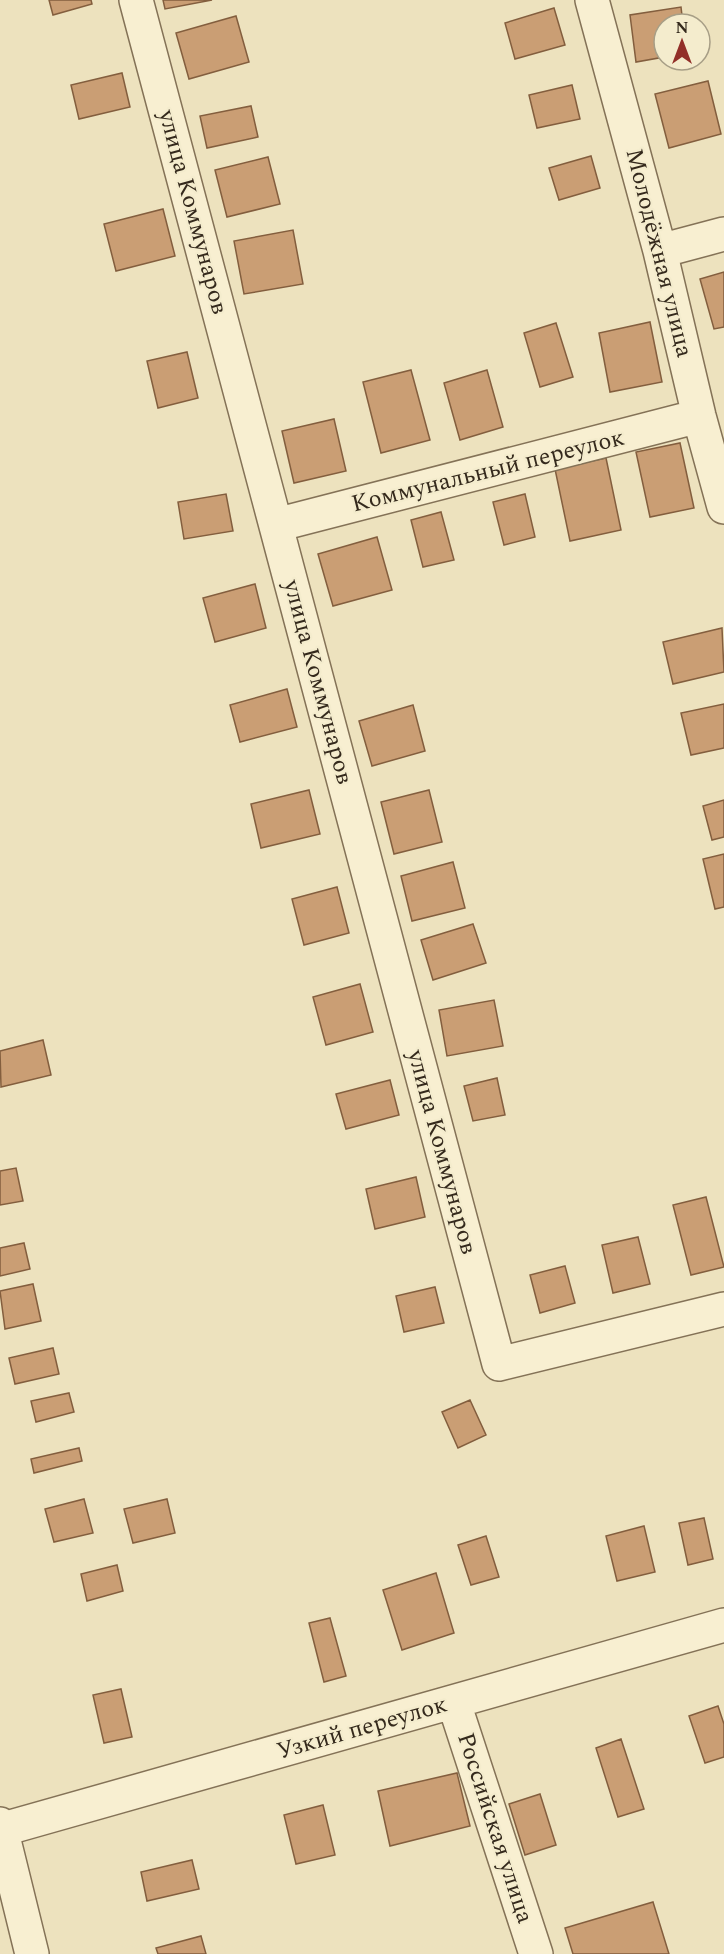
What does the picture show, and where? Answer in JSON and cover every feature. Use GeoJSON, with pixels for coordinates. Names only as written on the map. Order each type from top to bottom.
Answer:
{"type":"FeatureCollection","features":[{"type":"Feature","properties":{"kind":"street","name":"улица Коммунаров"},"geometry":{"type":"LineString","coordinates":[[136,0],[499,1364],[724,1309]]}},
{"type":"Feature","properties":{"kind":"street","name":"Молодёжная улица"},"geometry":{"type":"LineString","coordinates":[[592,0],[660,251],[699,416],[724,507]]}},
{"type":"Feature","properties":{"kind":"street"},"geometry":{"type":"LineString","coordinates":[[660,251],[724,234]]}},
{"type":"Feature","properties":{"kind":"street","name":"Коммунальный переулок"},"geometry":{"type":"LineString","coordinates":[[276,525],[699,416]]}},
{"type":"Feature","properties":{"kind":"street","name":"Узкий переулок"},"geometry":{"type":"LineString","coordinates":[[0,1828],[454,1703],[724,1625]]}},
{"type":"Feature","properties":{"kind":"street","name":"Российская улица"},"geometry":{"type":"LineString","coordinates":[[454,1703],[536,1954]]}},
{"type":"Feature","properties":{"kind":"street"},"geometry":{"type":"LineString","coordinates":[[0,1828],[32,1954]]}},
{"type":"Feature","properties":{"kind":"building"},"geometry":{"type":"Polygon","coordinates":[[[49,0],[91,0],[92,4],[53,15],[49,0]]]}},
{"type":"Feature","properties":{"kind":"building"},"geometry":{"type":"Polygon","coordinates":[[[163,0],[212,0],[165,9],[163,0]]]}},
{"type":"Feature","properties":{"kind":"building"},"geometry":{"type":"Polygon","coordinates":[[[681,7],[682,12],[652,12],[652,59],[636,62],[630,15],[681,7]]]}},
{"type":"Feature","properties":{"kind":"building"},"geometry":{"type":"Polygon","coordinates":[[[554,8],[565,45],[515,59],[505,23],[554,8]]]}},
{"type":"Feature","properties":{"kind":"building"},"geometry":{"type":"Polygon","coordinates":[[[236,16],[249,62],[189,79],[176,33],[236,16]]]}},
{"type":"Feature","properties":{"kind":"building"},"geometry":{"type":"Polygon","coordinates":[[[122,73],[130,107],[79,119],[71,85],[122,73]]]}},
{"type":"Feature","properties":{"kind":"building"},"geometry":{"type":"Polygon","coordinates":[[[708,81],[721,134],[669,148],[655,94],[708,81]]]}},
{"type":"Feature","properties":{"kind":"building"},"geometry":{"type":"Polygon","coordinates":[[[572,85],[580,119],[537,128],[529,95],[572,85]]]}},
{"type":"Feature","properties":{"kind":"building"},"geometry":{"type":"Polygon","coordinates":[[[251,106],[258,137],[207,148],[200,116],[251,106]]]}},
{"type":"Feature","properties":{"kind":"building"},"geometry":{"type":"Polygon","coordinates":[[[591,156],[600,188],[559,200],[549,168],[591,156]]]}},
{"type":"Feature","properties":{"kind":"building"},"geometry":{"type":"Polygon","coordinates":[[[268,157],[280,204],[227,217],[215,170],[268,157]]]}},
{"type":"Feature","properties":{"kind":"building"},"geometry":{"type":"Polygon","coordinates":[[[163,209],[175,256],[116,271],[104,224],[163,209]]]}},
{"type":"Feature","properties":{"kind":"building"},"geometry":{"type":"Polygon","coordinates":[[[293,230],[303,284],[244,294],[234,241],[293,230]]]}},
{"type":"Feature","properties":{"kind":"building"},"geometry":{"type":"Polygon","coordinates":[[[724,272],[724,327],[714,329],[700,279],[724,272]]]}},
{"type":"Feature","properties":{"kind":"building"},"geometry":{"type":"Polygon","coordinates":[[[650,322],[662,382],[610,392],[599,333],[650,322]]]}},
{"type":"Feature","properties":{"kind":"building"},"geometry":{"type":"Polygon","coordinates":[[[556,323],[573,377],[540,387],[524,333],[556,323]]]}},
{"type":"Feature","properties":{"kind":"building"},"geometry":{"type":"Polygon","coordinates":[[[187,352],[198,398],[158,408],[147,361],[187,352]]]}},
{"type":"Feature","properties":{"kind":"building"},"geometry":{"type":"Polygon","coordinates":[[[411,370],[430,440],[381,453],[363,382],[411,370]]]}},
{"type":"Feature","properties":{"kind":"building"},"geometry":{"type":"Polygon","coordinates":[[[487,370],[503,427],[460,440],[444,383],[487,370]]]}},
{"type":"Feature","properties":{"kind":"building"},"geometry":{"type":"Polygon","coordinates":[[[334,419],[346,471],[294,483],[282,431],[334,419]]]}},
{"type":"Feature","properties":{"kind":"building"},"geometry":{"type":"Polygon","coordinates":[[[680,443],[694,508],[650,517],[636,452],[680,443]]]}},
{"type":"Feature","properties":{"kind":"building"},"geometry":{"type":"Polygon","coordinates":[[[606,458],[621,530],[570,541],[555,469],[606,458]]]}},
{"type":"Feature","properties":{"kind":"building"},"geometry":{"type":"Polygon","coordinates":[[[226,494],[233,531],[184,539],[178,502],[226,494]]]}},
{"type":"Feature","properties":{"kind":"building"},"geometry":{"type":"Polygon","coordinates":[[[525,494],[535,537],[504,545],[493,502],[525,494]]]}},
{"type":"Feature","properties":{"kind":"building"},"geometry":{"type":"Polygon","coordinates":[[[441,512],[454,560],[423,567],[411,520],[441,512]]]}},
{"type":"Feature","properties":{"kind":"building"},"geometry":{"type":"Polygon","coordinates":[[[377,537],[392,590],[333,606],[318,554],[377,537]]]}},
{"type":"Feature","properties":{"kind":"building"},"geometry":{"type":"Polygon","coordinates":[[[255,584],[266,628],[215,642],[203,598],[255,584]]]}},
{"type":"Feature","properties":{"kind":"building"},"geometry":{"type":"Polygon","coordinates":[[[722,628],[724,672],[673,684],[663,642],[722,628]]]}},
{"type":"Feature","properties":{"kind":"building"},"geometry":{"type":"Polygon","coordinates":[[[287,689],[297,727],[240,742],[230,705],[287,689]]]}},
{"type":"Feature","properties":{"kind":"building"},"geometry":{"type":"Polygon","coordinates":[[[724,704],[724,748],[691,755],[681,713],[724,704]]]}},
{"type":"Feature","properties":{"kind":"building"},"geometry":{"type":"Polygon","coordinates":[[[413,705],[425,751],[372,766],[359,721],[413,705]]]}},
{"type":"Feature","properties":{"kind":"building"},"geometry":{"type":"Polygon","coordinates":[[[309,790],[320,834],[261,848],[251,804],[309,790]]]}},
{"type":"Feature","properties":{"kind":"building"},"geometry":{"type":"Polygon","coordinates":[[[429,790],[442,842],[394,854],[381,802],[429,790]]]}},
{"type":"Feature","properties":{"kind":"building"},"geometry":{"type":"Polygon","coordinates":[[[724,800],[724,837],[712,840],[703,806],[724,800]]]}},
{"type":"Feature","properties":{"kind":"building"},"geometry":{"type":"Polygon","coordinates":[[[724,854],[724,907],[715,909],[703,859],[724,854]]]}},
{"type":"Feature","properties":{"kind":"building"},"geometry":{"type":"Polygon","coordinates":[[[453,862],[465,908],[412,921],[401,876],[453,862]]]}},
{"type":"Feature","properties":{"kind":"building"},"geometry":{"type":"Polygon","coordinates":[[[337,887],[349,933],[304,945],[292,899],[337,887]]]}},
{"type":"Feature","properties":{"kind":"building"},"geometry":{"type":"Polygon","coordinates":[[[473,924],[486,963],[433,980],[421,940],[473,924]]]}},
{"type":"Feature","properties":{"kind":"building"},"geometry":{"type":"Polygon","coordinates":[[[360,984],[373,1032],[326,1045],[313,997],[360,984]]]}},
{"type":"Feature","properties":{"kind":"building"},"geometry":{"type":"Polygon","coordinates":[[[494,1000],[503,1046],[447,1056],[439,1010],[494,1000]]]}},
{"type":"Feature","properties":{"kind":"building"},"geometry":{"type":"Polygon","coordinates":[[[43,1040],[51,1075],[1,1087],[0,1051],[43,1040]]]}},
{"type":"Feature","properties":{"kind":"building"},"geometry":{"type":"Polygon","coordinates":[[[497,1078],[505,1115],[473,1121],[464,1086],[497,1078]]]}},
{"type":"Feature","properties":{"kind":"building"},"geometry":{"type":"Polygon","coordinates":[[[390,1080],[399,1115],[346,1129],[336,1094],[390,1080]]]}},
{"type":"Feature","properties":{"kind":"building"},"geometry":{"type":"Polygon","coordinates":[[[16,1168],[23,1201],[0,1205],[0,1171],[16,1168]]]}},
{"type":"Feature","properties":{"kind":"building"},"geometry":{"type":"Polygon","coordinates":[[[416,1177],[425,1217],[375,1229],[366,1189],[416,1177]]]}},
{"type":"Feature","properties":{"kind":"building"},"geometry":{"type":"Polygon","coordinates":[[[706,1197],[724,1267],[691,1275],[673,1205],[706,1197]]]}},
{"type":"Feature","properties":{"kind":"building"},"geometry":{"type":"Polygon","coordinates":[[[638,1237],[650,1284],[613,1293],[602,1245],[638,1237]]]}},
{"type":"Feature","properties":{"kind":"building"},"geometry":{"type":"Polygon","coordinates":[[[24,1243],[30,1269],[0,1276],[0,1248],[24,1243]]]}},
{"type":"Feature","properties":{"kind":"building"},"geometry":{"type":"Polygon","coordinates":[[[565,1266],[575,1303],[540,1313],[530,1275],[565,1266]]]}},
{"type":"Feature","properties":{"kind":"building"},"geometry":{"type":"Polygon","coordinates":[[[33,1284],[41,1321],[5,1329],[0,1291],[33,1284]]]}},
{"type":"Feature","properties":{"kind":"building"},"geometry":{"type":"Polygon","coordinates":[[[435,1287],[444,1323],[404,1332],[396,1296],[435,1287]]]}},
{"type":"Feature","properties":{"kind":"building"},"geometry":{"type":"Polygon","coordinates":[[[53,1348],[59,1374],[15,1384],[9,1358],[53,1348]]]}},
{"type":"Feature","properties":{"kind":"building"},"geometry":{"type":"Polygon","coordinates":[[[69,1393],[74,1412],[36,1422],[31,1401],[69,1393]]]}},
{"type":"Feature","properties":{"kind":"building"},"geometry":{"type":"Polygon","coordinates":[[[470,1400],[486,1435],[458,1448],[442,1412],[470,1400]]]}},
{"type":"Feature","properties":{"kind":"building"},"geometry":{"type":"Polygon","coordinates":[[[79,1448],[82,1461],[34,1473],[31,1459],[79,1448]]]}},
{"type":"Feature","properties":{"kind":"building"},"geometry":{"type":"Polygon","coordinates":[[[84,1499],[93,1533],[54,1542],[45,1509],[84,1499]]]}},
{"type":"Feature","properties":{"kind":"building"},"geometry":{"type":"Polygon","coordinates":[[[167,1499],[175,1533],[133,1543],[124,1509],[167,1499]]]}},
{"type":"Feature","properties":{"kind":"building"},"geometry":{"type":"Polygon","coordinates":[[[704,1518],[713,1559],[688,1565],[679,1523],[704,1518]]]}},
{"type":"Feature","properties":{"kind":"building"},"geometry":{"type":"Polygon","coordinates":[[[644,1526],[655,1572],[617,1581],[606,1536],[644,1526]]]}},
{"type":"Feature","properties":{"kind":"building"},"geometry":{"type":"Polygon","coordinates":[[[486,1536],[499,1577],[471,1585],[458,1545],[486,1536]]]}},
{"type":"Feature","properties":{"kind":"building"},"geometry":{"type":"Polygon","coordinates":[[[117,1565],[123,1591],[87,1601],[81,1574],[117,1565]]]}},
{"type":"Feature","properties":{"kind":"building"},"geometry":{"type":"Polygon","coordinates":[[[436,1573],[454,1633],[402,1650],[383,1590],[436,1573]]]}},
{"type":"Feature","properties":{"kind":"building"},"geometry":{"type":"Polygon","coordinates":[[[330,1618],[346,1676],[324,1682],[309,1623],[330,1618]]]}},
{"type":"Feature","properties":{"kind":"building"},"geometry":{"type":"Polygon","coordinates":[[[121,1689],[132,1737],[104,1743],[93,1695],[121,1689]]]}},
{"type":"Feature","properties":{"kind":"building"},"geometry":{"type":"Polygon","coordinates":[[[718,1706],[724,1724],[724,1757],[705,1763],[689,1716],[718,1706]]]}},
{"type":"Feature","properties":{"kind":"building"},"geometry":{"type":"Polygon","coordinates":[[[621,1739],[644,1809],[618,1817],[596,1748],[621,1739]]]}},
{"type":"Feature","properties":{"kind":"building"},"geometry":{"type":"Polygon","coordinates":[[[457,1773],[470,1826],[390,1846],[378,1791],[457,1773]]]}},
{"type":"Feature","properties":{"kind":"building"},"geometry":{"type":"Polygon","coordinates":[[[540,1794],[556,1845],[525,1855],[509,1804],[540,1794]]]}},
{"type":"Feature","properties":{"kind":"building"},"geometry":{"type":"Polygon","coordinates":[[[323,1805],[335,1855],[296,1864],[284,1815],[323,1805]]]}},
{"type":"Feature","properties":{"kind":"building"},"geometry":{"type":"Polygon","coordinates":[[[192,1860],[199,1889],[147,1901],[141,1872],[192,1860]]]}},
{"type":"Feature","properties":{"kind":"building"},"geometry":{"type":"Polygon","coordinates":[[[653,1902],[669,1954],[573,1954],[565,1928],[653,1902]]]}},
{"type":"Feature","properties":{"kind":"building"},"geometry":{"type":"Polygon","coordinates":[[[201,1936],[206,1954],[158,1954],[156,1948],[201,1936]]]}}]}
